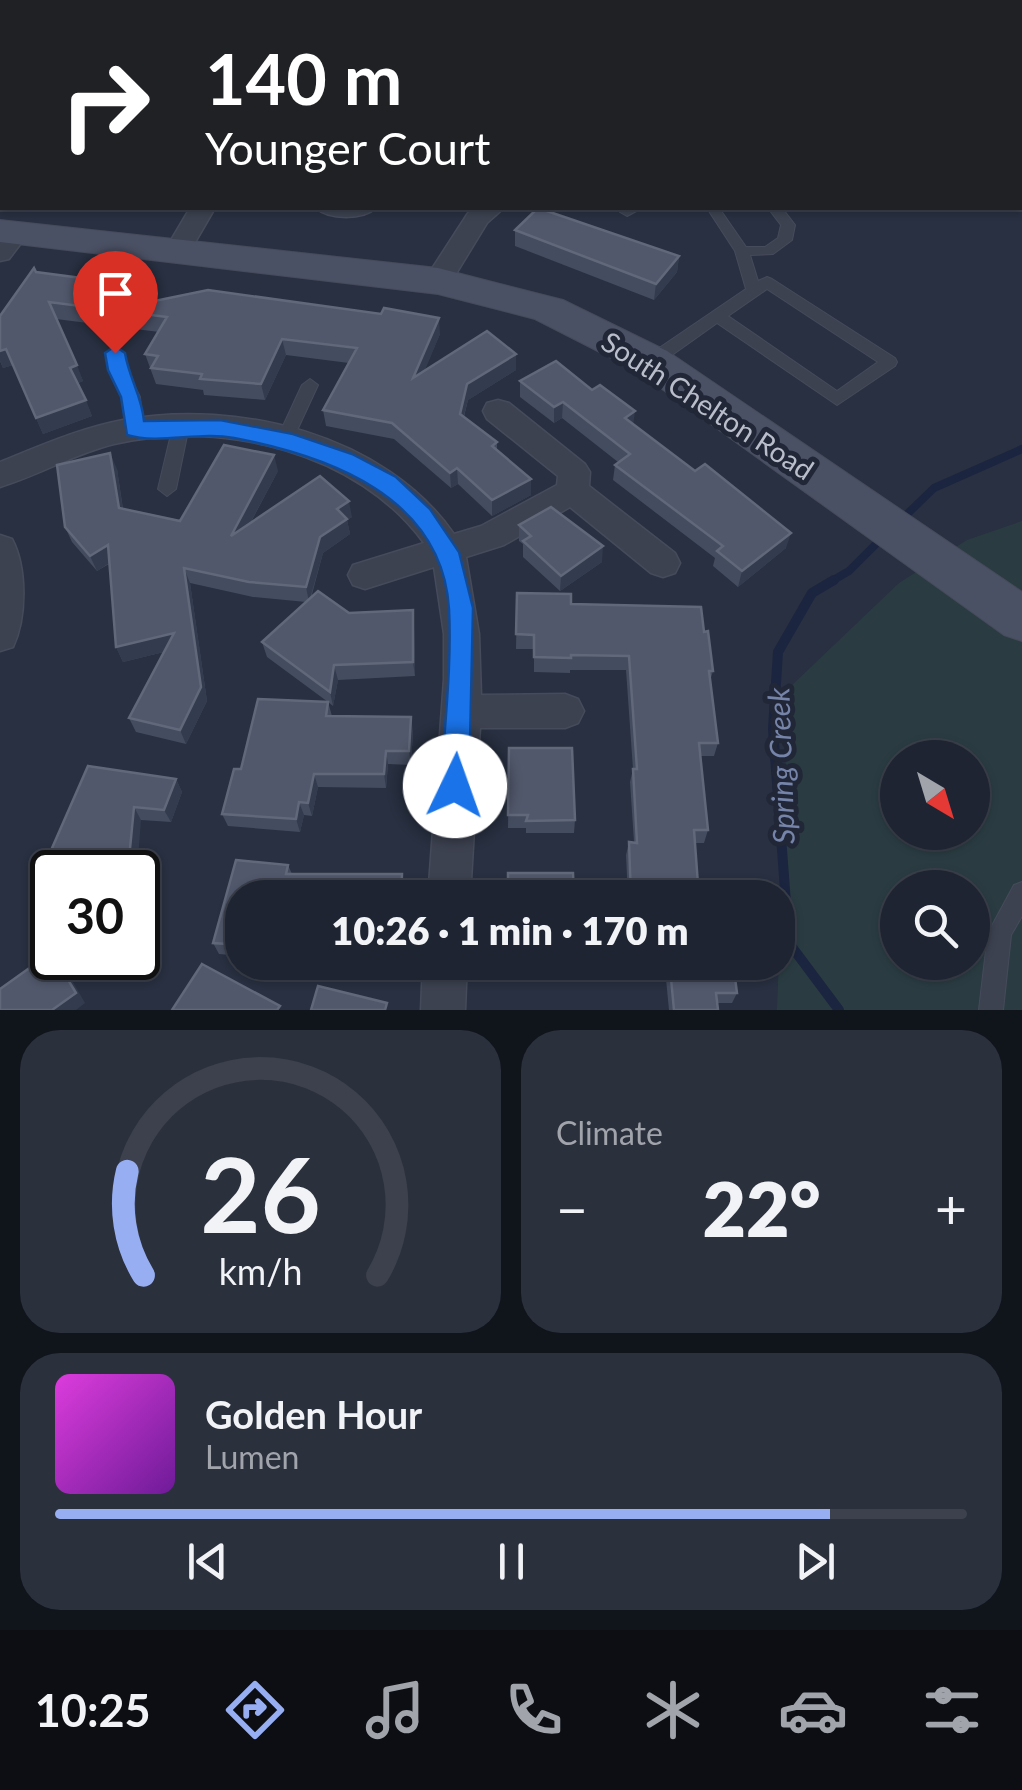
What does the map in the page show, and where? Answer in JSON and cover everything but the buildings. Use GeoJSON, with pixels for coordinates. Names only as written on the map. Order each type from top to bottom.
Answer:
{"type":"FeatureCollection","features":[{"type":"Feature","properties":{"kind":"main road","name":"South Chelton Road"},"geometry":{"type":"LineString","coordinates":[[5,240],[177,252],[438,281],[549,309],[652,361],[1005,609]]}},
{"type":"Feature","properties":{"kind":"street"},"geometry":{"type":"LineString","coordinates":[[177,252],[201,210]]}},
{"type":"Feature","properties":{"kind":"street"},"geometry":{"type":"LineString","coordinates":[[438,281],[477,218],[488,210]]}},
{"type":"Feature","properties":{"kind":"street"},"geometry":{"type":"LineString","coordinates":[[498,411],[574,472],[572,491]]}},
{"type":"Feature","properties":{"kind":"street"},"geometry":{"type":"LineString","coordinates":[[0,475],[92,439],[181,426],[220,427],[285,440],[344,460],[388,482],[422,516],[448,552],[461,608],[450,880]]}},
{"type":"Feature","properties":{"kind":"street"},"geometry":{"type":"LineString","coordinates":[[365,575],[448,552],[523,522],[572,491]]}},
{"type":"Feature","properties":{"kind":"street"},"geometry":{"type":"LineString","coordinates":[[572,491],[663,563]]}},
{"type":"Feature","properties":{"kind":"street"},"geometry":{"type":"LineString","coordinates":[[0,548],[5,588],[1,627]]}},
{"type":"Feature","properties":{"kind":"street"},"geometry":{"type":"LineString","coordinates":[[459,712],[565,711]]}},
{"type":"Feature","properties":{"kind":"street"},"geometry":{"type":"LineString","coordinates":[[443,1010],[444,980]]}},
{"type":"Feature","properties":{"kind":"lane"},"geometry":{"type":"LineString","coordinates":[[714,210],[742,251],[754,291]]}},
{"type":"Feature","properties":{"kind":"lane"},"geometry":{"type":"LineString","coordinates":[[742,251],[768,251],[786,240],[788,225],[776,210]]}},
{"type":"Feature","properties":{"kind":"lane"},"geometry":{"type":"LineString","coordinates":[[652,361],[717,316],[767,282],[889,362],[836,399],[717,316]]}},
{"type":"Feature","properties":{"kind":"lane"},"geometry":{"type":"LineString","coordinates":[[115,353],[118,370],[132,397],[134,430]]}},
{"type":"Feature","properties":{"kind":"lane"},"geometry":{"type":"LineString","coordinates":[[285,440],[310,385]]}},
{"type":"Feature","properties":{"kind":"lane"},"geometry":{"type":"LineString","coordinates":[[167,490],[181,426]]}},
{"type":"Feature","properties":{"kind":"lane"},"geometry":{"type":"LineString","coordinates":[[991,1010],[1000,933],[1022,893]]}},
{"type":"Feature","properties":{"kind":"shaded area"},"geometry":{"type":"Polygon","coordinates":[[[1022,521],[1022,1010],[777,1010],[778,980],[795,980],[795,880],[782,880],[789,688],[899,583],[967,540],[1022,521]]]}},
{"type":"Feature","properties":{"kind":"waterway","name":"Spring Creek"},"geometry":{"type":"LineString","coordinates":[[900,521],[934,488],[1022,449]]}},
{"type":"Feature","properties":{"kind":"waterway","name":"Spring Creek"},"geometry":{"type":"LineString","coordinates":[[830,582],[849,571],[885,535]]}},
{"type":"Feature","properties":{"kind":"waterway","name":"Spring Creek"},"geometry":{"type":"LineString","coordinates":[[834,580],[812,593],[778,652],[773,729],[789,943],[839,1010]]}},
{"type":"Feature","properties":{"kind":"route"},"geometry":{"type":"LineString","coordinates":[[115,353],[118,370],[132,397],[134,430],[220,427],[285,440],[344,460],[388,482],[422,516],[448,552],[461,608],[455,786]]}}]}
